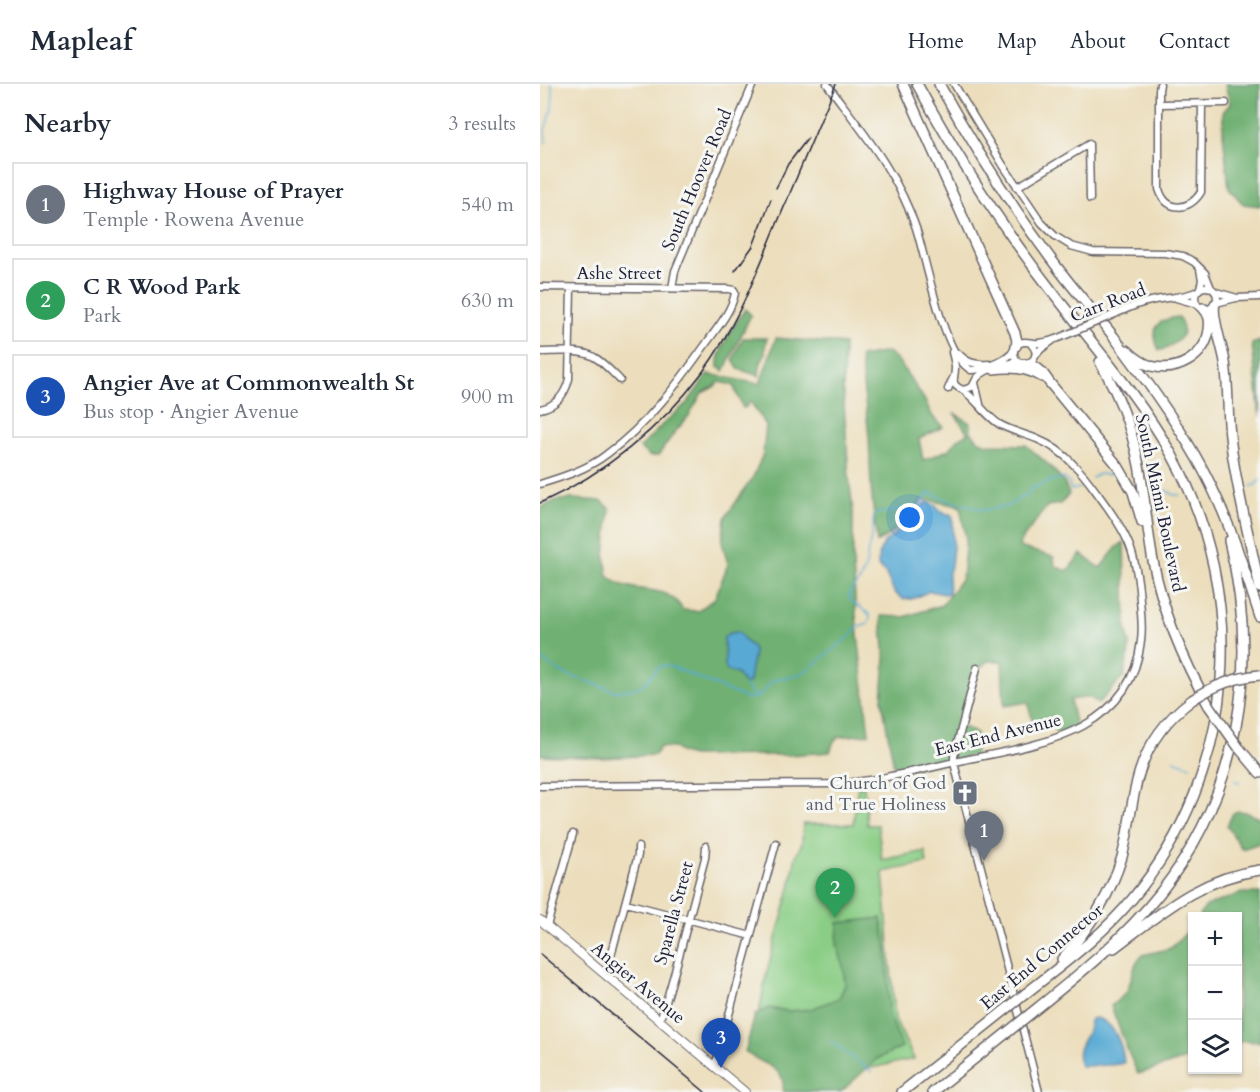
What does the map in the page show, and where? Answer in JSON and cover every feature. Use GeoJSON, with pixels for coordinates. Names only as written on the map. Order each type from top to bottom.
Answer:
{"type":"FeatureCollection","features":[{"type":"Feature","properties":{"kind":"highway"},"geometry":{"type":"LineString","coordinates":[[903,84],[1015,333],[1017,341],[1015,348]]}},
{"type":"Feature","properties":{"kind":"highway"},"geometry":{"type":"LineString","coordinates":[[917,84],[991,207],[1082,331]]}},
{"type":"Feature","properties":{"kind":"highway"},"geometry":{"type":"LineString","coordinates":[[939,84],[1013,205],[1177,425],[1227,521],[1260,616]]}},
{"type":"Feature","properties":{"kind":"highway"},"geometry":{"type":"LineString","coordinates":[[1216,304],[1214,313],[1225,363],[1233,459],[1260,588]]}},
{"type":"Feature","properties":{"kind":"highway"},"geometry":{"type":"LineString","coordinates":[[1113,337],[1131,354],[1145,363],[1162,367],[1178,366],[1198,354],[1207,339],[1210,320],[1208,314],[1200,306]]}},
{"type":"Feature","properties":{"kind":"highway","name":"South Miami Boulevard"},"geometry":{"type":"LineString","coordinates":[[1082,331],[1117,393],[1131,430],[1142,481],[1152,559],[1174,634],[1209,706],[1260,773]]}},
{"type":"Feature","properties":{"kind":"highway","name":"East End Connector"},"geometry":{"type":"LineString","coordinates":[[903,1092],[1094,939],[1145,882],[1166,850],[1192,800],[1205,764],[1216,718],[1222,672],[1219,596],[1210,549],[1195,504],[1175,461],[1150,420],[1082,331]]}},
{"type":"Feature","properties":{"kind":"highway"},"geometry":{"type":"LineString","coordinates":[[1022,363],[1040,369],[1124,475],[1136,501],[1152,559]]}},
{"type":"Feature","properties":{"kind":"highway"},"geometry":{"type":"LineString","coordinates":[[993,366],[1033,372],[1049,382]]}},
{"type":"Feature","properties":{"kind":"highway","name":"East End Connector"},"geometry":{"type":"LineString","coordinates":[[933,1092],[1084,971],[1147,909],[1183,861],[1211,808],[1231,752],[1240,713],[1244,673],[1241,592],[1215,496]]}},
{"type":"Feature","properties":{"kind":"highway"},"geometry":{"type":"LineString","coordinates":[[1042,980],[1077,943],[1104,902],[1122,857],[1137,780],[1147,752],[1157,735],[1170,719],[1208,690],[1226,682],[1260,675]]}},
{"type":"Feature","properties":{"kind":"highway"},"geometry":{"type":"LineString","coordinates":[[1084,971],[1189,894],[1225,878],[1260,870]]}},
{"type":"Feature","properties":{"kind":"main road","name":"Angier Avenue"},"geometry":{"type":"LineString","coordinates":[[543,923],[745,1092]]}},
{"type":"Feature","properties":{"kind":"street","name":"South Hoover Road"},"geometry":{"type":"LineString","coordinates":[[672,288],[675,271],[753,84]]}},
{"type":"Feature","properties":{"kind":"street"},"geometry":{"type":"LineString","coordinates":[[827,84],[876,149],[902,192],[951,346],[955,364],[955,385],[962,390]]}},
{"type":"Feature","properties":{"kind":"street"},"geometry":{"type":"LineString","coordinates":[[954,84],[1017,187],[1046,228],[1061,240],[1081,250],[1098,253],[1178,254],[1191,259],[1205,273],[1217,297],[1216,304]]}},
{"type":"Feature","properties":{"kind":"street"},"geometry":{"type":"LineString","coordinates":[[1160,84],[1159,189],[1166,202],[1174,206],[1183,207],[1191,204],[1197,200],[1201,192],[1202,104]]}},
{"type":"Feature","properties":{"kind":"street"},"geometry":{"type":"LineString","coordinates":[[1159,104],[1226,103]]}},
{"type":"Feature","properties":{"kind":"street"},"geometry":{"type":"LineString","coordinates":[[1017,187],[1089,144],[1090,199]]}},
{"type":"Feature","properties":{"kind":"street"},"geometry":{"type":"LineString","coordinates":[[1200,268],[1202,280],[1195,298],[1200,306],[1209,308],[1236,298],[1260,297]]}},
{"type":"Feature","properties":{"kind":"street","name":"Ashe Street"},"geometry":{"type":"LineString","coordinates":[[540,287],[728,289],[734,290],[735,296],[719,324],[679,380],[654,410],[607,454],[580,470],[540,484]]}},
{"type":"Feature","properties":{"kind":"street"},"geometry":{"type":"LineString","coordinates":[[1199,290],[1206,287],[1236,298]]}},
{"type":"Feature","properties":{"kind":"street"},"geometry":{"type":"LineString","coordinates":[[540,410],[555,403],[566,390],[569,379],[571,288]]}},
{"type":"Feature","properties":{"kind":"street","name":"Carr Road"},"geometry":{"type":"LineString","coordinates":[[1035,356],[1052,341],[1115,314],[1145,302],[1176,298],[1199,290]]}},
{"type":"Feature","properties":{"kind":"street","name":"Carr Road"},"geometry":{"type":"LineString","coordinates":[[1176,298],[1200,306]]}},
{"type":"Feature","properties":{"kind":"street","name":"Carr Road"},"geometry":{"type":"LineString","coordinates":[[1030,343],[1052,341]]}},
{"type":"Feature","properties":{"kind":"street"},"geometry":{"type":"LineString","coordinates":[[1030,343],[1022,342],[1008,356],[993,366],[975,381],[970,388],[949,391],[954,376],[960,369],[983,369],[993,366],[1009,362],[1031,362],[1035,356],[1035,349],[1030,343]]}},
{"type":"Feature","properties":{"kind":"street"},"geometry":{"type":"LineString","coordinates":[[951,346],[969,362],[993,366]]}},
{"type":"Feature","properties":{"kind":"street"},"geometry":{"type":"LineString","coordinates":[[951,346],[960,361],[975,375],[980,404]]}},
{"type":"Feature","properties":{"kind":"street"},"geometry":{"type":"LineString","coordinates":[[1015,348],[1015,357],[1022,363]]}},
{"type":"Feature","properties":{"kind":"street"},"geometry":{"type":"LineString","coordinates":[[540,352],[570,352],[593,356],[620,380]]}},
{"type":"Feature","properties":{"kind":"street","name":"East End Avenue"},"geometry":{"type":"LineString","coordinates":[[540,786],[854,783],[1043,743],[1068,734],[1096,719],[1116,700],[1128,683],[1136,665],[1142,639],[1136,561],[1129,542],[1114,516],[1079,470],[1064,455],[1044,442],[1001,425],[962,390]]}},
{"type":"Feature","properties":{"kind":"street"},"geometry":{"type":"LineString","coordinates":[[977,668],[954,763],[1039,1092]]}},
{"type":"Feature","properties":{"kind":"street"},"geometry":{"type":"LineString","coordinates":[[543,923],[573,834]]}},
{"type":"Feature","properties":{"kind":"street"},"geometry":{"type":"LineString","coordinates":[[713,1066],[776,843]]}},
{"type":"Feature","properties":{"kind":"street","name":"Sparella Street"},"geometry":{"type":"LineString","coordinates":[[658,1020],[663,1012],[705,858],[706,846]]}},
{"type":"Feature","properties":{"kind":"street"},"geometry":{"type":"LineString","coordinates":[[605,974],[626,903],[638,847]]}},
{"type":"Feature","properties":{"kind":"street"},"geometry":{"type":"LineString","coordinates":[[626,903],[751,936]]}},
{"type":"Feature","properties":{"kind":"green space"},"geometry":{"type":"Polygon","coordinates":[[[1225,84],[1260,84],[1260,206],[1243,204],[1229,188],[1223,112],[1230,104],[1225,84]]]}},
{"type":"Feature","properties":{"kind":"green space"},"geometry":{"type":"Polygon","coordinates":[[[745,309],[751,315],[724,371],[718,367],[720,353],[727,337],[745,309]]]}},
{"type":"Feature","properties":{"kind":"green space"},"geometry":{"type":"Polygon","coordinates":[[[1179,317],[1183,329],[1182,335],[1168,348],[1159,350],[1155,337],[1157,327],[1164,320],[1179,317]]]}},
{"type":"Feature","properties":{"kind":"green space"},"geometry":{"type":"Polygon","coordinates":[[[743,338],[767,338],[759,376],[738,369],[733,359],[743,338]]]}},
{"type":"Feature","properties":{"kind":"green space"},"geometry":{"type":"Polygon","coordinates":[[[776,338],[844,344],[843,389],[853,511],[856,616],[869,734],[838,737],[830,752],[790,755],[692,756],[674,748],[660,747],[655,755],[602,758],[540,755],[540,508],[557,500],[601,501],[610,508],[605,556],[608,576],[629,587],[670,596],[683,610],[698,611],[715,598],[728,564],[722,542],[725,518],[753,477],[763,454],[766,425],[750,401],[743,408],[733,385],[719,382],[702,393],[688,417],[658,456],[649,456],[640,448],[688,402],[708,374],[760,384],[776,338]]]}},
{"type":"Feature","properties":{"kind":"green space"},"geometry":{"type":"Polygon","coordinates":[[[1260,341],[1260,417],[1252,344],[1260,341]]]}},
{"type":"Feature","properties":{"kind":"green space"},"geometry":{"type":"Polygon","coordinates":[[[888,352],[899,362],[924,399],[933,417],[943,427],[919,439],[923,460],[948,450],[959,438],[968,433],[954,413],[970,423],[971,432],[979,441],[988,444],[1026,445],[1064,482],[1069,494],[1060,504],[1047,506],[1020,542],[1019,547],[1054,557],[1055,566],[1067,571],[1081,554],[1100,568],[1124,542],[1126,629],[1130,645],[1124,676],[1098,704],[1090,697],[1070,700],[1076,727],[1056,734],[1053,717],[1033,724],[1028,702],[1004,706],[1002,661],[988,661],[975,672],[961,726],[976,733],[975,755],[895,773],[882,701],[885,658],[881,616],[904,617],[942,605],[962,578],[966,538],[960,506],[922,499],[902,524],[877,542],[860,357],[888,352]]]}},
{"type":"Feature","properties":{"kind":"green space"},"geometry":{"type":"Polygon","coordinates":[[[858,786],[864,786],[867,825],[878,825],[882,860],[925,851],[927,863],[883,872],[895,1019],[914,1059],[801,1083],[753,1045],[767,971],[790,888],[796,856],[802,843],[803,824],[853,824],[858,786]]]}},
{"type":"Feature","properties":{"kind":"green space"},"geometry":{"type":"Polygon","coordinates":[[[1238,811],[1260,818],[1260,843],[1242,849],[1227,826],[1233,813],[1238,811]]]}},
{"type":"Feature","properties":{"kind":"green space"},"geometry":{"type":"Polygon","coordinates":[[[1242,893],[1260,893],[1260,1042],[1242,1041],[1242,912],[1202,912],[1206,906],[1242,893]]]}},
{"type":"Feature","properties":{"kind":"green space"},"geometry":{"type":"Polygon","coordinates":[[[881,918],[887,949],[889,1014],[902,1047],[877,1059],[841,1092],[783,1092],[783,1083],[777,1071],[745,1052],[755,1015],[768,1008],[789,1011],[811,1009],[839,998],[845,985],[837,944],[838,923],[881,918]]]}},
{"type":"Feature","properties":{"kind":"green space"},"geometry":{"type":"Polygon","coordinates":[[[1188,931],[1188,1058],[1138,1074],[1111,1006],[1127,992],[1136,963],[1143,955],[1171,948],[1188,931]]]}},
{"type":"Feature","properties":{"kind":"water"},"geometry":{"type":"Polygon","coordinates":[[[927,503],[933,504],[945,514],[953,517],[953,547],[948,576],[949,593],[930,591],[912,599],[903,599],[894,592],[886,574],[878,566],[879,553],[885,542],[908,524],[927,503]]]}},
{"type":"Feature","properties":{"kind":"water"},"geometry":{"type":"Polygon","coordinates":[[[738,632],[752,646],[754,653],[749,682],[745,685],[737,674],[727,671],[725,665],[724,637],[738,632]]]}},
{"type":"Feature","properties":{"kind":"water"},"geometry":{"type":"Polygon","coordinates":[[[1091,1019],[1107,1023],[1116,1035],[1122,1049],[1124,1063],[1080,1066],[1079,1048],[1088,1031],[1091,1019]]]}},
{"type":"Feature","properties":{"kind":"waterway"},"geometry":{"type":"LineString","coordinates":[[546,143],[545,130],[552,109],[551,84]]}},
{"type":"Feature","properties":{"kind":"waterway"},"geometry":{"type":"LineString","coordinates":[[640,285],[656,285]]}},
{"type":"Feature","properties":{"kind":"waterway"},"geometry":{"type":"LineString","coordinates":[[1092,478],[1099,474],[1110,475]]}},
{"type":"Feature","properties":{"kind":"waterway"},"geometry":{"type":"LineString","coordinates":[[540,658],[565,674],[615,691],[642,685],[663,665],[745,698],[756,697],[762,694],[773,680],[797,675],[807,670],[857,628],[868,624],[869,614],[850,600],[849,593],[860,580],[866,566],[874,514],[913,510],[930,493],[985,510],[1008,506],[1029,495],[1030,489],[1053,480],[1064,478],[1071,490],[1080,488]]}},
{"type":"Feature","properties":{"kind":"waterway"},"geometry":{"type":"LineString","coordinates":[[1251,486],[1260,480]]}},
{"type":"Feature","properties":{"kind":"waterway"},"geometry":{"type":"LineString","coordinates":[[1156,486],[1180,495]]}},
{"type":"Feature","properties":{"kind":"waterway"},"geometry":{"type":"LineString","coordinates":[[745,685],[756,696]]}},
{"type":"Feature","properties":{"kind":"waterway"},"geometry":{"type":"LineString","coordinates":[[1174,760],[1190,766]]}},
{"type":"Feature","properties":{"kind":"waterway"},"geometry":{"type":"LineString","coordinates":[[1235,781],[1240,782]]}},
{"type":"Feature","properties":{"kind":"waterway"},"geometry":{"type":"LineString","coordinates":[[831,1042],[872,1072]]}},
{"type":"Feature","properties":{"kind":"railway"},"geometry":{"type":"LineString","coordinates":[[540,503],[586,478],[629,448],[668,413],[702,373],[724,340],[759,268],[836,84]]}},
{"type":"Feature","properties":{"kind":"railway"},"geometry":{"type":"LineString","coordinates":[[776,188],[788,164],[808,138]]}},
{"type":"Feature","properties":{"kind":"railway"},"geometry":{"type":"LineString","coordinates":[[735,271],[753,246],[771,199]]}},
{"type":"Feature","properties":{"kind":"railway"},"geometry":{"type":"LineString","coordinates":[[540,954],[705,1092]]}},
{"type":"Feature","properties":{"kind":"place","name":"Church of God and True Holiness"},"geometry":{"type":"Point","coordinates":[965,793]}},
{"type":"Feature","properties":{"kind":"place","name":"Highway House of Prayer"},"geometry":{"type":"Point","coordinates":[984,861]}},
{"type":"Feature","properties":{"kind":"place","name":"C R Wood Park"},"geometry":{"type":"Point","coordinates":[835,918]}},
{"type":"Feature","properties":{"kind":"place","name":"Angier Ave at Commonwealth St"},"geometry":{"type":"Point","coordinates":[721,1068]}}]}
